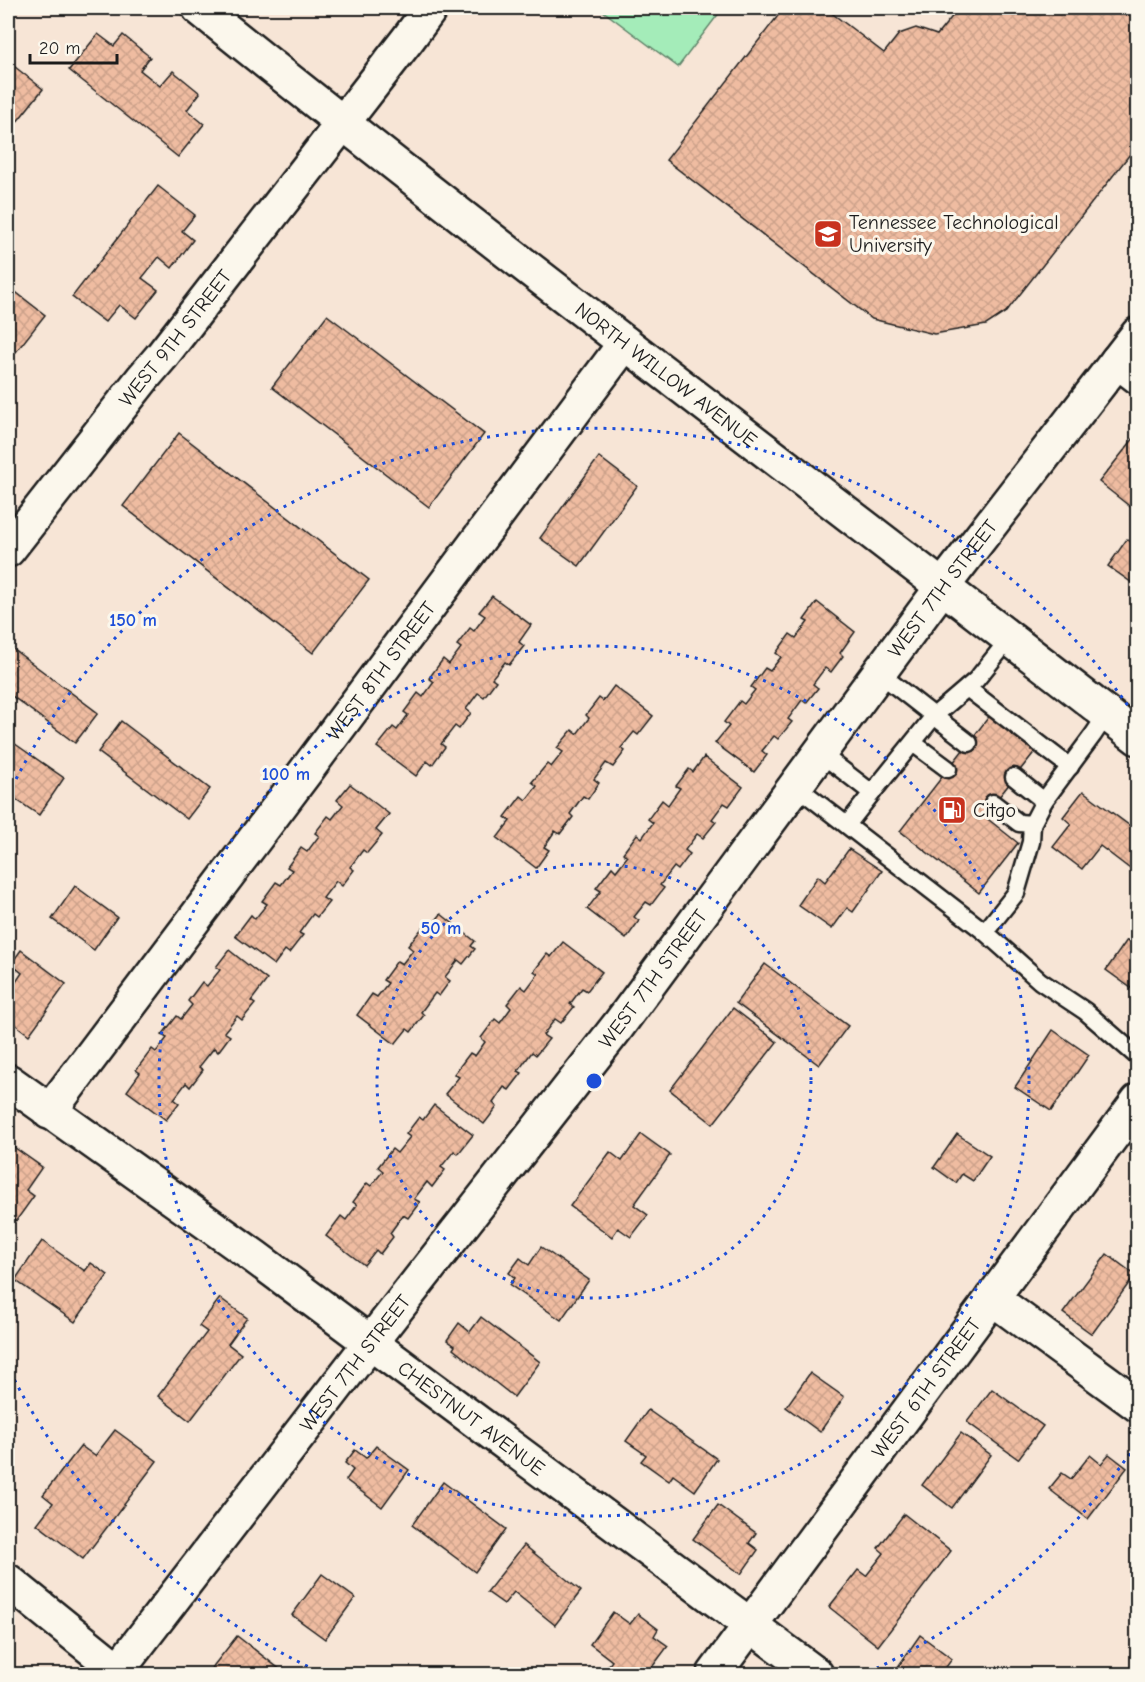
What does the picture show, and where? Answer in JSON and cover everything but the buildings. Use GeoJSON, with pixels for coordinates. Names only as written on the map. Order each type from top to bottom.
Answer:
{"type":"FeatureCollection","features":[{"type":"Feature","properties":{"kind":"street","name":"NORTH WILLOW AVENUE"},"geometry":{"type":"LineString","coordinates":[[199,8],[342,124],[943,585],[1137,738]]}},
{"type":"Feature","properties":{"kind":"street","name":"WEST 9TH STREET"},"geometry":{"type":"LineString","coordinates":[[9,544],[161,357],[431,8]]}},
{"type":"Feature","properties":{"kind":"street","name":"WEST 7TH STREET"},"geometry":{"type":"LineString","coordinates":[[118,1673],[370,1343],[618,1026],[943,585],[1127,369],[1137,334]]}},
{"type":"Feature","properties":{"kind":"street","name":"WEST 8TH STREET"},"geometry":{"type":"LineString","coordinates":[[49,1112],[625,343]]}},
{"type":"Feature","properties":{"kind":"street","name":"CHESTNUT AVENUE"},"geometry":{"type":"LineString","coordinates":[[8,1081],[165,1192],[816,1674]]}},
{"type":"Feature","properties":{"kind":"street","name":"WEST 6TH STREET"},"geometry":{"type":"LineString","coordinates":[[714,1674],[1137,1101]]}},
{"type":"Feature","properties":{"kind":"street"},"geometry":{"type":"LineString","coordinates":[[992,1298],[1137,1405]]}},
{"type":"Feature","properties":{"kind":"street"},"geometry":{"type":"LineString","coordinates":[[8,1581],[118,1673]]}},
{"type":"Feature","properties":{"kind":"lane"},"geometry":{"type":"LineString","coordinates":[[847,825],[934,716],[967,688],[1010,638]]}},
{"type":"Feature","properties":{"kind":"lane"},"geometry":{"type":"LineString","coordinates":[[879,673],[969,743]]}},
{"type":"Feature","properties":{"kind":"lane"},"geometry":{"type":"LineString","coordinates":[[967,688],[1070,767]]}},
{"type":"Feature","properties":{"kind":"lane"},"geometry":{"type":"LineString","coordinates":[[985,932],[1016,893],[1031,842],[1032,824],[1044,801],[1107,714]]}},
{"type":"Feature","properties":{"kind":"lane"},"geometry":{"type":"LineString","coordinates":[[913,743],[948,769]]}},
{"type":"Feature","properties":{"kind":"lane"},"geometry":{"type":"LineString","coordinates":[[820,753],[872,793]]}},
{"type":"Feature","properties":{"kind":"lane"},"geometry":{"type":"LineString","coordinates":[[1014,777],[1044,801]]}},
{"type":"Feature","properties":{"kind":"lane"},"geometry":{"type":"LineString","coordinates":[[796,786],[985,932],[1040,981],[1085,1011],[1137,1057]]}},
{"type":"Feature","properties":{"kind":"lane"},"geometry":{"type":"LineString","coordinates":[[993,804],[1019,823],[1032,824]]}},
{"type":"Feature","properties":{"kind":"green space"},"geometry":{"type":"Polygon","coordinates":[[[599,8],[723,8],[678,67],[599,8]]]}},
{"type":"Feature","properties":{"kind":"place","name":"Tennessee Technological University"},"geometry":{"type":"Point","coordinates":[828,234]}},
{"type":"Feature","properties":{"kind":"place","name":"Citgo"},"geometry":{"type":"Point","coordinates":[952,810]}}]}
